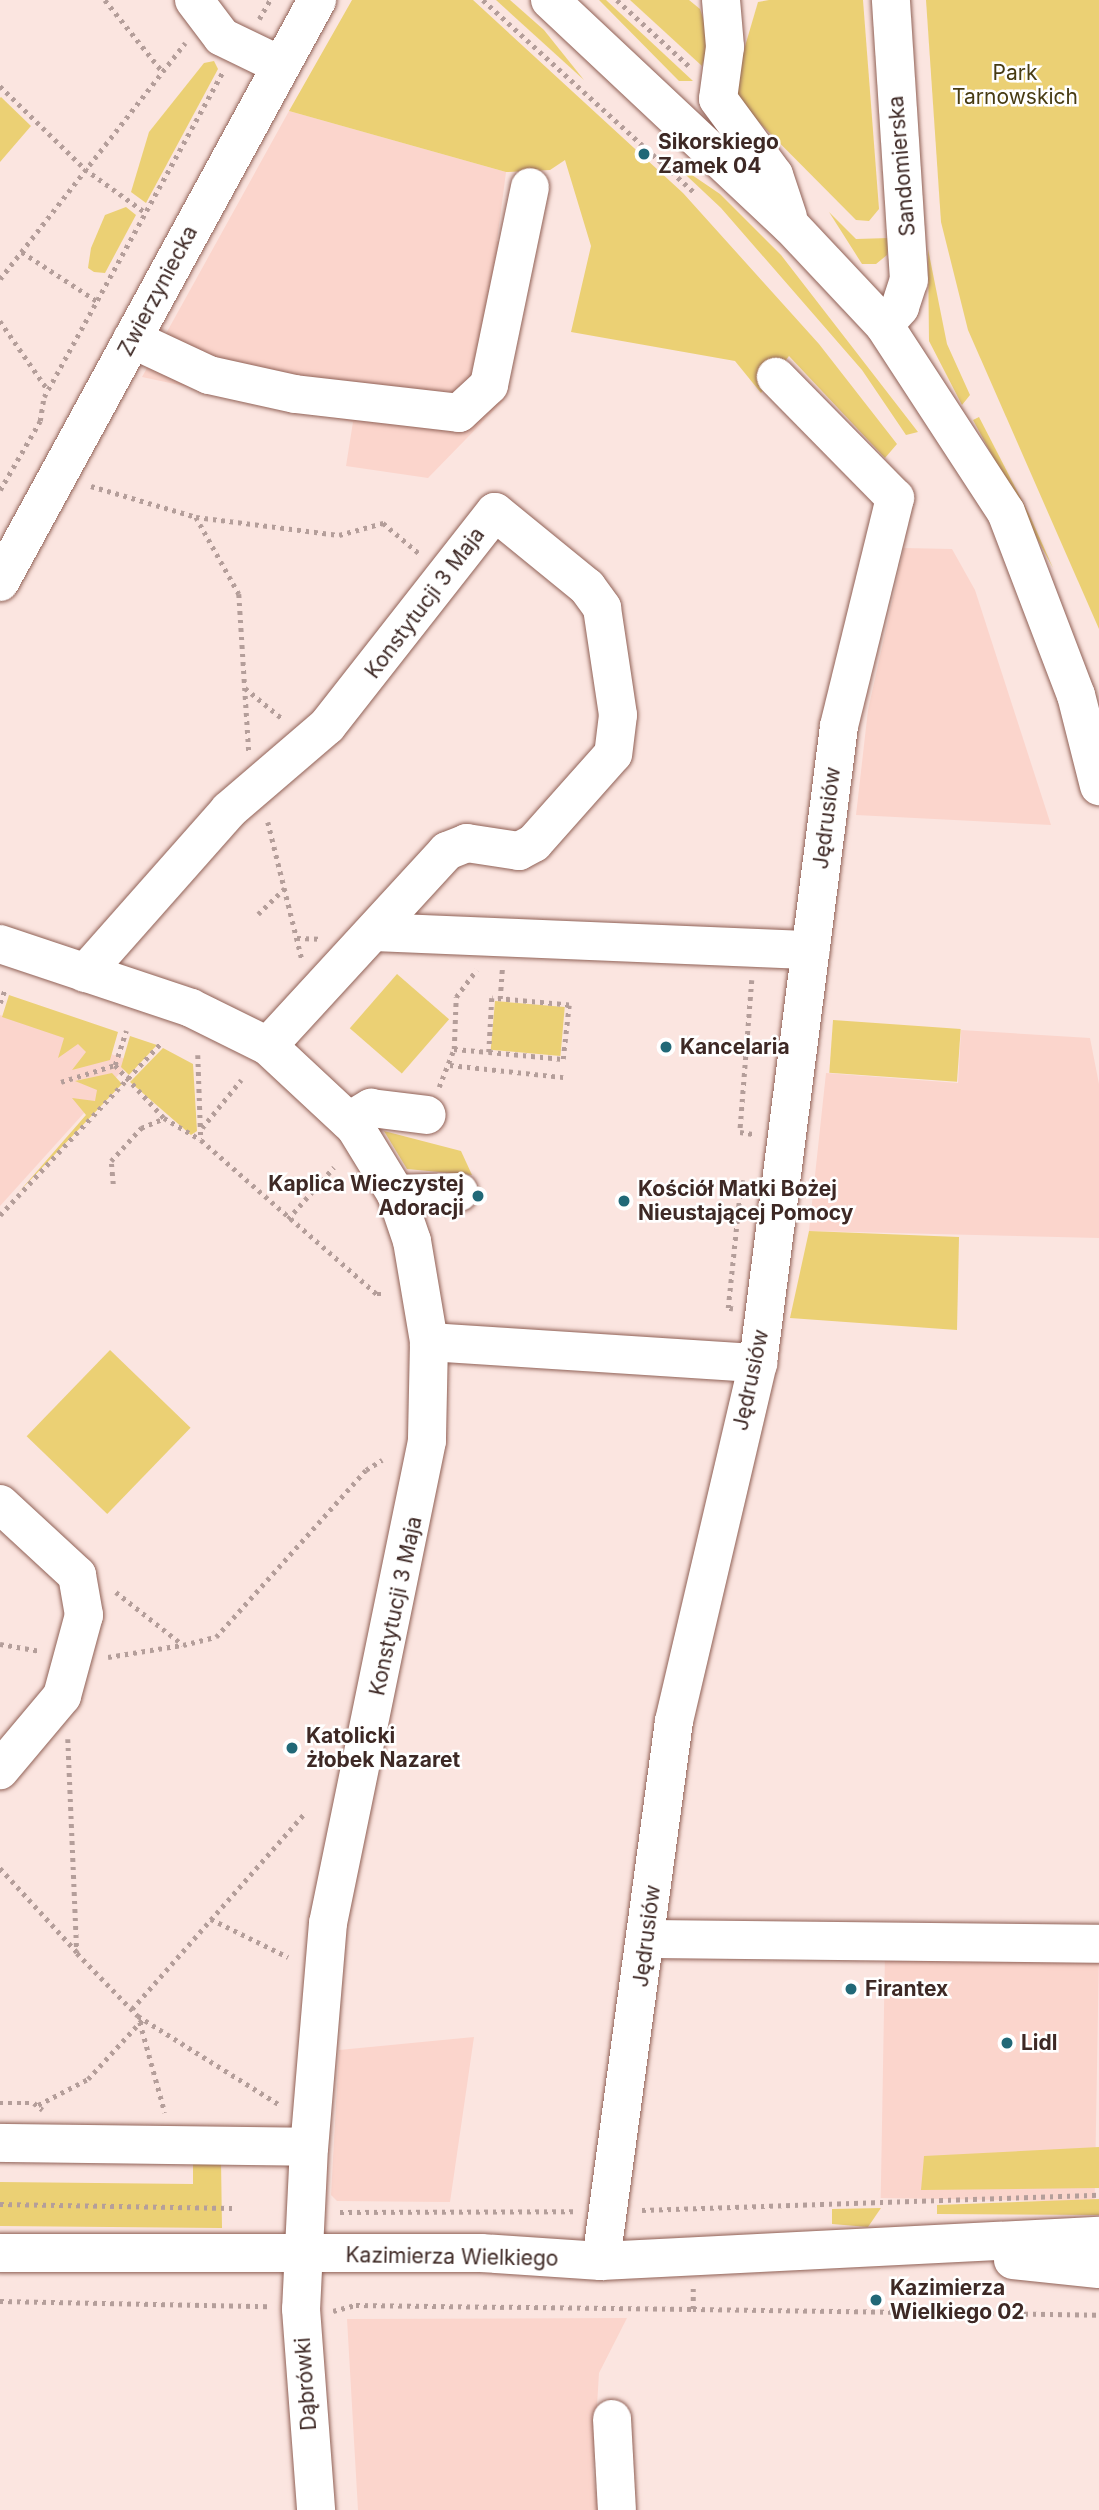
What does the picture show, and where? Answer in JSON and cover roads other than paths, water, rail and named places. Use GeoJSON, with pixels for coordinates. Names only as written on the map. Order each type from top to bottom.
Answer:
{"type":"FeatureCollection","features":[{"type":"Feature","properties":{"kind":"street","name":"Zwierzyniecka"},"geometry":{"type":"LineString","coordinates":[[6,558],[132,339],[317,0]]}},
{"type":"Feature","properties":{"kind":"street"},"geometry":{"type":"LineString","coordinates":[[550,0],[790,226],[884,325],[1006,512],[1076,695],[1099,786]]}},
{"type":"Feature","properties":{"kind":"street"},"geometry":{"type":"LineString","coordinates":[[721,0],[725,47],[718,94],[774,175],[790,226]]}},
{"type":"Feature","properties":{"kind":"street","name":"Sandomierska"},"geometry":{"type":"LineString","coordinates":[[884,325],[900,307],[909,281],[891,0]]}},
{"type":"Feature","properties":{"kind":"street"},"geometry":{"type":"LineString","coordinates":[[200,8],[222,37],[280,65]]}},
{"type":"Feature","properties":{"kind":"street"},"geometry":{"type":"LineString","coordinates":[[132,339],[221,378],[295,394],[459,413],[489,384],[530,187]]}},
{"type":"Feature","properties":{"kind":"street","name":"Jędrusiów"},"geometry":{"type":"LineString","coordinates":[[601,2261],[674,1721],[758,1363],[838,726],[895,498],[776,377]]}},
{"type":"Feature","properties":{"kind":"street","name":"Konstytucji 3 Maja"},"geometry":{"type":"LineString","coordinates":[[85,973],[251,790],[309,742],[495,512],[587,587],[602,608],[615,664],[618,715],[613,754],[534,843],[519,851],[467,844],[447,851],[268,1046]]}},
{"type":"Feature","properties":{"kind":"street"},"geometry":{"type":"LineString","coordinates":[[374,932],[811,950]]}},
{"type":"Feature","properties":{"kind":"street","name":"Konstytucji 3 Maja"},"geometry":{"type":"LineString","coordinates":[[0,944],[191,1008],[268,1046],[349,1121],[396,1194],[412,1241],[429,1342],[417,1507],[328,1923],[302,2257]]}},
{"type":"Feature","properties":{"kind":"street"},"geometry":{"type":"LineString","coordinates":[[349,1121],[370,1108],[426,1115]]}},
{"type":"Feature","properties":{"kind":"street"},"geometry":{"type":"LineString","coordinates":[[396,1194],[459,1192]]}},
{"type":"Feature","properties":{"kind":"street"},"geometry":{"type":"LineString","coordinates":[[429,1342],[758,1363]]}},
{"type":"Feature","properties":{"kind":"street"},"geometry":{"type":"LineString","coordinates":[[0,1504],[78,1575],[85,1615],[54,1708],[0,1770]]}},
{"type":"Feature","properties":{"kind":"street"},"geometry":{"type":"LineString","coordinates":[[646,1939],[1099,1944]]}},
{"type":"Feature","properties":{"kind":"street"},"geometry":{"type":"LineString","coordinates":[[0,2143],[310,2147]]}},
{"type":"Feature","properties":{"kind":"street","name":"Kazimierza Wielkiego"},"geometry":{"type":"LineString","coordinates":[[0,2253],[302,2257],[481,2253],[601,2261],[903,2250],[1099,2236]]}},
{"type":"Feature","properties":{"kind":"street","name":"Kazimierza Wielkiego"},"geometry":{"type":"LineString","coordinates":[[903,2250],[1099,2269]]}},
{"type":"Feature","properties":{"kind":"street","name":"Dąbrówki"},"geometry":{"type":"LineString","coordinates":[[302,2257],[316,2510]]}},
{"type":"Feature","properties":{"kind":"street"},"geometry":{"type":"LineString","coordinates":[[612,2419],[617,2510]]}},
{"type":"Feature","properties":{"kind":"place","name":"Sikorskiego Zamek 04"},"geometry":{"type":"Point","coordinates":[644,154]}},
{"type":"Feature","properties":{"kind":"place","name":"Kancelaria"},"geometry":{"type":"Point","coordinates":[666,1047]}},
{"type":"Feature","properties":{"kind":"place","name":"Kaplica Wieczystej Adoracji"},"geometry":{"type":"Point","coordinates":[478,1196]}},
{"type":"Feature","properties":{"kind":"place","name":"Kościół Matki Bożej Nieustającej Pomocy"},"geometry":{"type":"Point","coordinates":[624,1201]}},
{"type":"Feature","properties":{"kind":"place","name":"Katolicki żłobek Nazaret"},"geometry":{"type":"Point","coordinates":[292,1748]}},
{"type":"Feature","properties":{"kind":"place","name":"Firantex"},"geometry":{"type":"Point","coordinates":[851,1989]}},
{"type":"Feature","properties":{"kind":"place","name":"Lidl"},"geometry":{"type":"Point","coordinates":[1007,2043]}},
{"type":"Feature","properties":{"kind":"place","name":"Kazimierza Wielkiego 02"},"geometry":{"type":"Point","coordinates":[876,2300]}},
{"type":"Feature","properties":{"kind":"park label","name":"Park Tarnowskich"},"geometry":{"type":"Point","coordinates":[1015,85]}}]}
